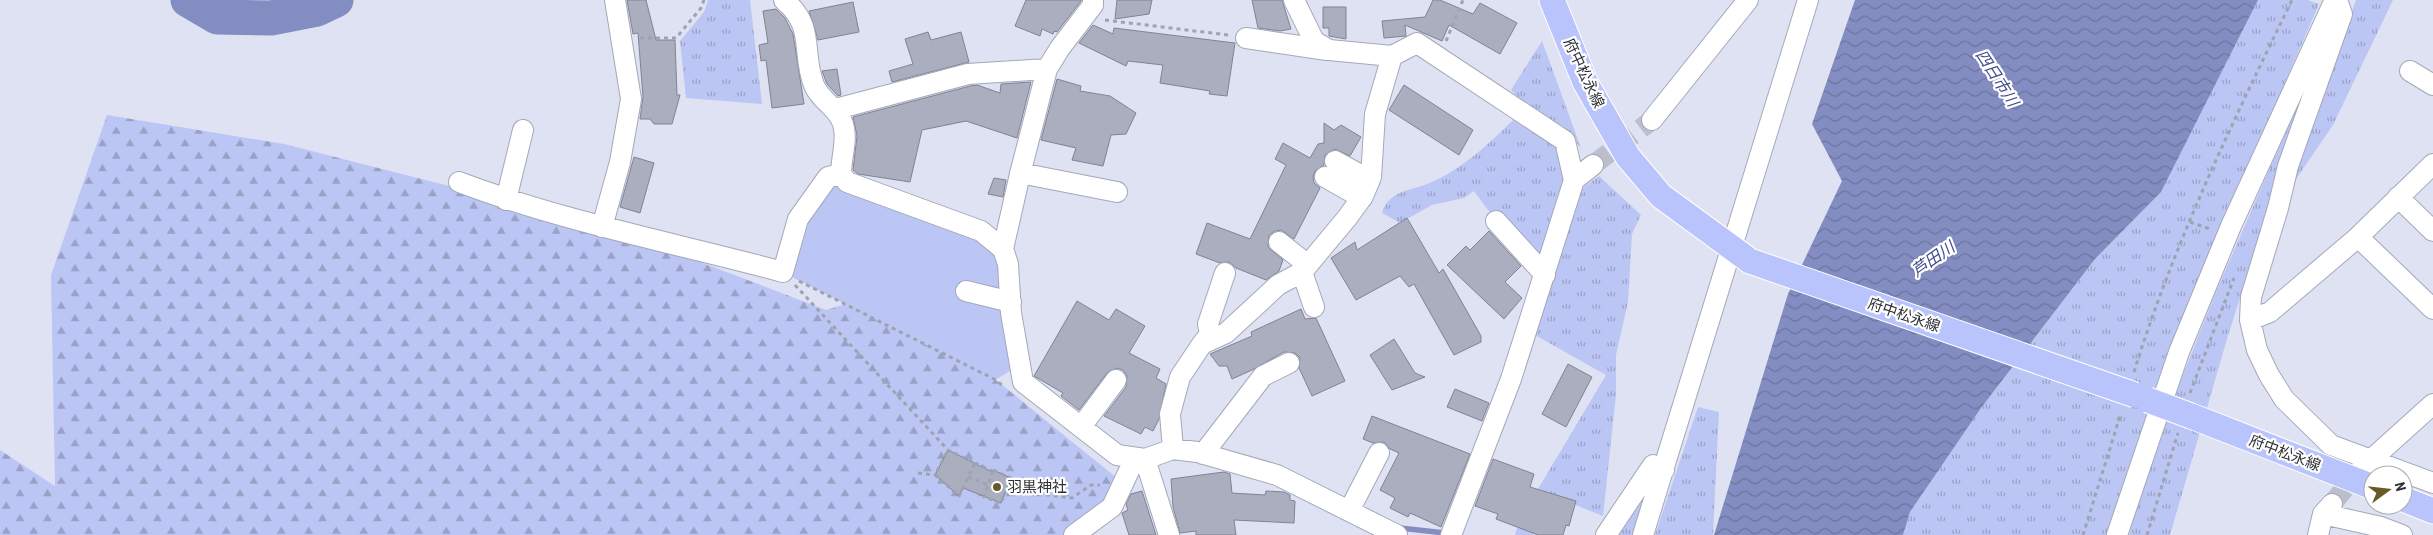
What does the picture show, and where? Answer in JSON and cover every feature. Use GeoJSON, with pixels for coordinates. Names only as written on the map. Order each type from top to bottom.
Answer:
{"type":"FeatureCollection","features":[{"type":"Feature","properties":{"kind":"main road","name":"府中松永線"},"geometry":{"type":"LineString","coordinates":[[1552,0],[1586,82],[1628,157],[1661,196],[1741,255],[2135,395],[2186,416],[2363,471]]}},
{"type":"Feature","properties":{"kind":"main road"},"geometry":{"type":"LineString","coordinates":[[2413,503],[2433,511]]}},
{"type":"Feature","properties":{"kind":"street"},"geometry":{"type":"LineString","coordinates":[[602,227],[620,162],[631,99],[615,0]]}},
{"type":"Feature","properties":{"kind":"street"},"geometry":{"type":"LineString","coordinates":[[1294,0],[1314,41],[1329,50]]}},
{"type":"Feature","properties":{"kind":"street"},"geometry":{"type":"LineString","coordinates":[[1652,120],[1748,0]]}},
{"type":"Feature","properties":{"kind":"street"},"geometry":{"type":"LineString","coordinates":[[1643,535],[1664,470],[1741,255],[1807,0]]}},
{"type":"Feature","properties":{"kind":"street"},"geometry":{"type":"LineString","coordinates":[[2336,0],[2342,14],[2288,166],[2278,208],[2251,297],[2250,320],[2257,350],[2269,375],[2284,399],[2331,445],[2363,469]]}},
{"type":"Feature","properties":{"kind":"street"},"geometry":{"type":"LineString","coordinates":[[2117,535],[2179,352],[2231,226],[2336,0]]}},
{"type":"Feature","properties":{"kind":"street"},"geometry":{"type":"LineString","coordinates":[[795,4],[803,26],[813,84],[823,100],[836,109],[843,124],[845,135],[841,174],[847,182],[981,231],[1003,249]]}},
{"type":"Feature","properties":{"kind":"street"},"geometry":{"type":"LineString","coordinates":[[1089,9],[1060,48],[1047,70],[1020,172],[1003,249],[1008,264],[1011,302],[1023,382],[1117,455],[1140,458],[1173,449],[1202,454],[1277,475],[1397,535]]}},
{"type":"Feature","properties":{"kind":"street"},"geometry":{"type":"LineString","coordinates":[[1246,38],[1329,50],[1392,56],[1417,43],[1565,141],[1574,180],[1511,378],[1451,535]]}},
{"type":"Feature","properties":{"kind":"street"},"geometry":{"type":"LineString","coordinates":[[1202,344],[1226,334],[1278,285],[1305,268],[1348,218],[1366,189],[1375,114],[1392,56]]}},
{"type":"Feature","properties":{"kind":"street"},"geometry":{"type":"LineString","coordinates":[[836,109],[968,74],[1047,70]]}},
{"type":"Feature","properties":{"kind":"street"},"geometry":{"type":"LineString","coordinates":[[2410,71],[2433,85]]}},
{"type":"Feature","properties":{"kind":"street"},"geometry":{"type":"LineString","coordinates":[[506,200],[523,130]]}},
{"type":"Feature","properties":{"kind":"street"},"geometry":{"type":"LineString","coordinates":[[2250,320],[2270,312],[2358,236],[2433,164]]}},
{"type":"Feature","properties":{"kind":"street"},"geometry":{"type":"LineString","coordinates":[[1574,180],[1593,165]]}},
{"type":"Feature","properties":{"kind":"street"},"geometry":{"type":"LineString","coordinates":[[1330,169],[1366,189]]}},
{"type":"Feature","properties":{"kind":"street"},"geometry":{"type":"LineString","coordinates":[[1020,172],[1117,192]]}},
{"type":"Feature","properties":{"kind":"street"},"geometry":{"type":"LineString","coordinates":[[460,182],[506,200],[602,227],[782,272],[798,219],[828,177],[841,174]]}},
{"type":"Feature","properties":{"kind":"street"},"geometry":{"type":"LineString","coordinates":[[2398,197],[2433,231]]}},
{"type":"Feature","properties":{"kind":"street"},"geometry":{"type":"LineString","coordinates":[[1496,221],[1544,275]]}},
{"type":"Feature","properties":{"kind":"street"},"geometry":{"type":"LineString","coordinates":[[2358,236],[2433,309]]}},
{"type":"Feature","properties":{"kind":"street"},"geometry":{"type":"LineString","coordinates":[[1279,242],[1305,268],[1314,307]]}},
{"type":"Feature","properties":{"kind":"street"},"geometry":{"type":"LineString","coordinates":[[1173,449],[1170,414],[1180,376],[1210,334],[1208,324],[1225,273]]}},
{"type":"Feature","properties":{"kind":"street"},"geometry":{"type":"LineString","coordinates":[[966,291],[1011,302]]}},
{"type":"Feature","properties":{"kind":"street"},"geometry":{"type":"LineString","coordinates":[[1202,454],[1243,391],[1264,376],[1289,364]]}},
{"type":"Feature","properties":{"kind":"street"},"geometry":{"type":"LineString","coordinates":[[1080,427],[1116,380]]}},
{"type":"Feature","properties":{"kind":"street"},"geometry":{"type":"LineString","coordinates":[[2376,465],[2433,404]]}},
{"type":"Feature","properties":{"kind":"street"},"geometry":{"type":"LineString","coordinates":[[1349,511],[1379,453]]}},
{"type":"Feature","properties":{"kind":"street"},"geometry":{"type":"LineString","coordinates":[[1074,535],[1112,507],[1140,458]]}},
{"type":"Feature","properties":{"kind":"street"},"geometry":{"type":"LineString","coordinates":[[1140,458],[1169,535]]}},
{"type":"Feature","properties":{"kind":"street"},"geometry":{"type":"LineString","coordinates":[[1606,535],[1653,465],[1664,470]]}},
{"type":"Feature","properties":{"kind":"street"},"geometry":{"type":"LineString","coordinates":[[2413,480],[2433,483]]}},
{"type":"Feature","properties":{"kind":"street"},"geometry":{"type":"LineString","coordinates":[[2318,535],[2328,509],[2381,531],[2402,535]]}},
{"type":"Feature","properties":{"kind":"path"},"geometry":{"type":"LineString","coordinates":[[621,38],[676,38],[702,7],[704,0]]}},
{"type":"Feature","properties":{"kind":"path"},"geometry":{"type":"LineString","coordinates":[[1440,57],[1463,0]]}},
{"type":"Feature","properties":{"kind":"path"},"geometry":{"type":"LineString","coordinates":[[2083,535],[2135,395],[2155,305],[2238,112],[2292,0]]}},
{"type":"Feature","properties":{"kind":"path"},"geometry":{"type":"LineString","coordinates":[[1089,9],[1246,38]]}},
{"type":"Feature","properties":{"kind":"path"},"geometry":{"type":"LineString","coordinates":[[782,272],[996,380],[1011,392]]}},
{"type":"Feature","properties":{"kind":"path"},"geometry":{"type":"LineString","coordinates":[[782,272],[948,450],[1011,478],[1000,503],[984,497],[992,470]]}},
{"type":"Feature","properties":{"kind":"path"},"geometry":{"type":"LineString","coordinates":[[2147,535],[2236,273]]}},
{"type":"Feature","properties":{"kind":"path"},"geometry":{"type":"LineString","coordinates":[[935,476],[948,450]]}},
{"type":"Feature","properties":{"kind":"path"},"geometry":{"type":"LineString","coordinates":[[918,473],[935,476],[959,496],[975,463]]}},
{"type":"Feature","properties":{"kind":"path"},"geometry":{"type":"LineString","coordinates":[[968,477],[988,485]]}},
{"type":"Feature","properties":{"kind":"path"},"geometry":{"type":"LineString","coordinates":[[1006,490],[1072,498],[1091,485],[1124,483]]}},
{"type":"Feature","properties":{"kind":"green space"},"geometry":{"type":"Polygon","coordinates":[[[708,0],[750,0],[762,104],[686,98],[680,41],[704,12],[708,0]]]}},
{"type":"Feature","properties":{"kind":"green space"},"geometry":{"type":"Polygon","coordinates":[[[2258,0],[2308,0],[2319,4],[2263,134],[2111,535],[1903,535],[1910,512],[1981,408],[2095,259],[2161,192],[2258,0]]]}},
{"type":"Feature","properties":{"kind":"green space"},"geometry":{"type":"Polygon","coordinates":[[[2356,0],[2393,0],[2333,125],[2292,185],[2356,0]]]}},
{"type":"Feature","properties":{"kind":"green space"},"geometry":{"type":"Polygon","coordinates":[[[1542,41],[1581,148],[1563,126],[1524,104],[1511,90],[1542,41]]]}},
{"type":"Feature","properties":{"kind":"green space"},"geometry":{"type":"Polygon","coordinates":[[[2311,73],[2227,339],[2170,535],[2129,535],[2152,452],[2216,292],[2311,73]]]}},
{"type":"Feature","properties":{"kind":"green space"},"geometry":{"type":"Polygon","coordinates":[[[107,115],[284,144],[603,225],[826,310],[846,304],[996,380],[1123,483],[1073,535],[0,535],[0,450],[55,486],[51,275],[107,115]]]}},
{"type":"Feature","properties":{"kind":"green space"},"geometry":{"type":"Polygon","coordinates":[[[1514,119],[1557,146],[1568,181],[1544,270],[1496,221],[1474,191],[1464,198],[1432,205],[1400,223],[1382,213],[1385,205],[1396,195],[1443,177],[1465,163],[1514,119]]]}},
{"type":"Feature","properties":{"kind":"green space"},"geometry":{"type":"Polygon","coordinates":[[[1599,176],[1641,215],[1632,234],[1628,302],[1616,355],[1616,395],[1603,516],[1550,495],[1533,535],[1515,535],[1529,489],[1538,489],[1606,375],[1535,335],[1581,189],[1599,176]]]}},
{"type":"Feature","properties":{"kind":"green space"},"geometry":{"type":"Polygon","coordinates":[[[847,182],[1003,249],[1020,365],[995,380],[782,272],[818,191],[847,182]]]}},
{"type":"Feature","properties":{"kind":"green space"},"geometry":{"type":"Polygon","coordinates":[[[1698,407],[1719,412],[1713,535],[1655,535],[1698,407]]]}},
{"type":"Feature","properties":{"kind":"green space"},"geometry":{"type":"Polygon","coordinates":[[[1649,489],[1634,535],[1606,535],[1649,489]]]}},
{"type":"Feature","properties":{"kind":"water","name":"芦田川"},"geometry":{"type":"Polygon","coordinates":[[[1855,0],[2258,0],[2161,192],[2095,259],[1981,408],[1910,512],[1903,535],[1714,535],[1788,294],[1842,181],[1812,124],[1855,0]]]}},
{"type":"Feature","properties":{"kind":"building"},"geometry":{"type":"Polygon","coordinates":[[[627,0],[646,0],[656,40],[675,40],[677,95],[680,95],[672,124],[654,124],[650,119],[640,119],[643,97],[638,33],[633,34],[627,0]]]}},
{"type":"Feature","properties":{"kind":"building"},"geometry":{"type":"Polygon","coordinates":[[[1026,0],[1081,1],[1057,32],[1054,31],[1053,34],[1042,29],[1040,36],[1015,26],[1026,0]]]}},
{"type":"Feature","properties":{"kind":"building"},"geometry":{"type":"Polygon","coordinates":[[[1117,0],[1152,0],[1149,14],[1115,19],[1117,0]]]}},
{"type":"Feature","properties":{"kind":"building"},"geometry":{"type":"Polygon","coordinates":[[[1252,0],[1282,0],[1291,29],[1280,31],[1258,28],[1252,0]]]}},
{"type":"Feature","properties":{"kind":"building"},"geometry":{"type":"Polygon","coordinates":[[[1433,0],[1440,0],[1473,14],[1480,3],[1517,23],[1500,54],[1449,25],[1442,41],[1405,25],[1406,36],[1384,38],[1382,21],[1425,17],[1433,0]]]}},
{"type":"Feature","properties":{"kind":"building"},"geometry":{"type":"Polygon","coordinates":[[[853,2],[859,32],[818,40],[809,11],[853,2]]]}},
{"type":"Feature","properties":{"kind":"building"},"geometry":{"type":"Polygon","coordinates":[[[1323,7],[1346,7],[1346,39],[1329,36],[1329,28],[1323,28],[1323,7]]]}},
{"type":"Feature","properties":{"kind":"building"},"geometry":{"type":"Polygon","coordinates":[[[776,9],[785,18],[793,34],[804,104],[772,108],[766,60],[761,61],[759,45],[768,43],[763,11],[776,9]]]}},
{"type":"Feature","properties":{"kind":"building"},"geometry":{"type":"Polygon","coordinates":[[[1093,25],[1113,34],[1114,28],[1235,43],[1227,96],[1209,94],[1210,91],[1160,83],[1163,65],[1128,61],[1126,66],[1079,43],[1093,25]]]}},
{"type":"Feature","properties":{"kind":"building"},"geometry":{"type":"Polygon","coordinates":[[[928,32],[931,40],[961,32],[969,62],[892,82],[889,71],[913,64],[905,39],[928,32]]]}},
{"type":"Feature","properties":{"kind":"building"},"geometry":{"type":"Polygon","coordinates":[[[837,69],[841,95],[838,96],[827,84],[822,71],[837,69]]]}},
{"type":"Feature","properties":{"kind":"building"},"geometry":{"type":"Polygon","coordinates":[[[1057,79],[1081,86],[1080,91],[1110,96],[1136,113],[1126,134],[1111,135],[1103,166],[1072,160],[1076,148],[1041,140],[1057,79]]]}},
{"type":"Feature","properties":{"kind":"building"},"geometry":{"type":"Polygon","coordinates":[[[1031,82],[1017,138],[966,121],[922,130],[910,182],[858,174],[853,170],[857,136],[853,117],[970,86],[977,85],[1000,93],[1001,84],[1031,82]]]}},
{"type":"Feature","properties":{"kind":"building"},"geometry":{"type":"Polygon","coordinates":[[[1404,85],[1473,130],[1459,155],[1389,110],[1404,85]]]}},
{"type":"Feature","properties":{"kind":"building"},"geometry":{"type":"Polygon","coordinates":[[[1324,123],[1334,130],[1341,125],[1361,137],[1350,156],[1335,149],[1325,155],[1324,165],[1315,171],[1313,177],[1314,183],[1320,188],[1294,239],[1281,230],[1269,235],[1268,247],[1283,260],[1279,271],[1266,280],[1236,268],[1229,262],[1220,263],[1196,254],[1207,223],[1250,239],[1286,165],[1275,159],[1283,143],[1310,158],[1318,144],[1324,143],[1324,123]]]}},
{"type":"Feature","properties":{"kind":"building"},"geometry":{"type":"Polygon","coordinates":[[[634,157],[654,163],[640,213],[620,207],[634,157]]]}},
{"type":"Feature","properties":{"kind":"building"},"geometry":{"type":"Polygon","coordinates":[[[994,178],[1006,180],[1003,197],[988,194],[994,178]]]}},
{"type":"Feature","properties":{"kind":"building"},"geometry":{"type":"Polygon","coordinates":[[[1407,218],[1439,273],[1443,269],[1481,336],[1481,342],[1454,355],[1414,284],[1409,287],[1400,276],[1356,300],[1331,258],[1355,242],[1357,250],[1407,218]]]}},
{"type":"Feature","properties":{"kind":"building"},"geometry":{"type":"Polygon","coordinates":[[[1489,231],[1521,266],[1505,282],[1522,298],[1504,319],[1447,265],[1466,246],[1470,250],[1489,231]]]}},
{"type":"Feature","properties":{"kind":"building"},"geometry":{"type":"Polygon","coordinates":[[[1077,301],[1109,320],[1116,309],[1145,326],[1129,353],[1160,369],[1156,378],[1166,384],[1159,419],[1153,431],[1145,427],[1141,434],[1104,416],[1126,387],[1127,376],[1123,370],[1117,368],[1107,373],[1079,410],[1061,396],[1063,393],[1034,376],[1077,301]]]}},
{"type":"Feature","properties":{"kind":"building"},"geometry":{"type":"Polygon","coordinates":[[[1301,309],[1305,319],[1316,318],[1345,381],[1312,396],[1299,368],[1300,358],[1295,353],[1284,352],[1232,379],[1227,366],[1219,366],[1210,354],[1252,336],[1251,332],[1301,309]]]}},
{"type":"Feature","properties":{"kind":"building"},"geometry":{"type":"Polygon","coordinates":[[[1394,339],[1415,373],[1425,377],[1392,390],[1370,355],[1394,339]]]}},
{"type":"Feature","properties":{"kind":"building"},"geometry":{"type":"Polygon","coordinates":[[[1568,364],[1592,377],[1566,427],[1542,414],[1568,364]]]}},
{"type":"Feature","properties":{"kind":"building"},"geometry":{"type":"Polygon","coordinates":[[[1455,389],[1489,403],[1482,421],[1447,407],[1455,389]]]}},
{"type":"Feature","properties":{"kind":"building"},"geometry":{"type":"Polygon","coordinates":[[[1372,416],[1470,454],[1441,527],[1410,513],[1408,517],[1390,508],[1395,498],[1380,490],[1399,453],[1390,449],[1384,442],[1373,443],[1363,439],[1372,416]]]}},
{"type":"Feature","properties":{"kind":"building"},"geometry":{"type":"Polygon","coordinates":[[[948,450],[992,472],[993,470],[1011,478],[1001,503],[963,488],[959,496],[935,475],[948,450]]]}},
{"type":"Feature","properties":{"kind":"building"},"geometry":{"type":"Polygon","coordinates":[[[1493,459],[1534,474],[1530,487],[1576,501],[1569,526],[1566,525],[1563,535],[1538,535],[1496,519],[1498,514],[1475,506],[1493,459]]]}},
{"type":"Feature","properties":{"kind":"building"},"geometry":{"type":"Polygon","coordinates":[[[1224,472],[1230,474],[1232,493],[1265,495],[1266,491],[1284,492],[1290,495],[1290,500],[1295,501],[1294,523],[1234,520],[1236,535],[1196,535],[1196,531],[1180,533],[1173,507],[1171,479],[1224,472]]]}},
{"type":"Feature","properties":{"kind":"building"},"geometry":{"type":"Polygon","coordinates":[[[1142,491],[1156,535],[1129,535],[1122,513],[1128,510],[1126,504],[1131,494],[1142,491]]]}},
{"type":"Feature","properties":{"kind":"waterway","name":"四日市川"},"geometry":{"type":"LineString","coordinates":[[188,0],[217,17],[271,18],[317,9],[336,0]]}},
{"type":"Feature","properties":{"kind":"waterway"},"geometry":{"type":"LineString","coordinates":[[1400,528],[1445,533]]}},
{"type":"Feature","properties":{"kind":"tunnel"},"geometry":{"type":"LineString","coordinates":[[1593,165],[1652,120]]}},
{"type":"Feature","properties":{"kind":"tunnel"},"geometry":{"type":"LineString","coordinates":[[2332,504],[2358,472]]}},
{"type":"Feature","properties":{"kind":"place","name":"羽黒神社"},"geometry":{"type":"Point","coordinates":[997,487]}}]}
